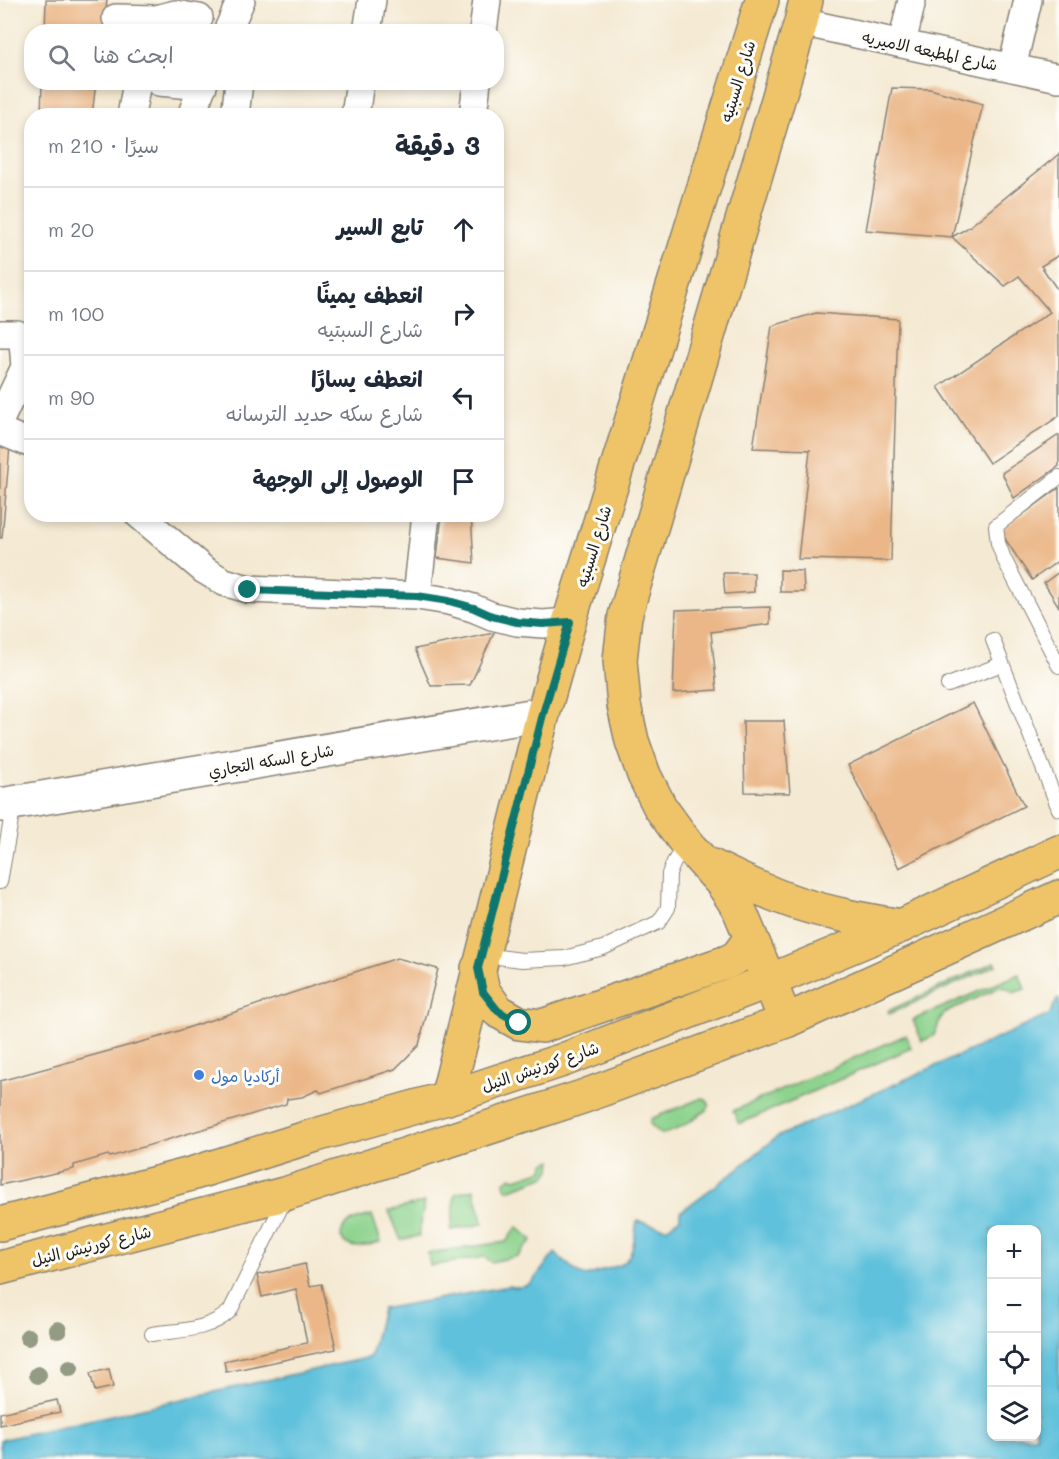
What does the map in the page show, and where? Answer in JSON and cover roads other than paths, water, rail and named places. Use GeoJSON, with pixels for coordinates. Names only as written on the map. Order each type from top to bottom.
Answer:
{"type":"FeatureCollection","features":[{"type":"Feature","properties":{"kind":"main road","name":"شارع السبتيه"},"geometry":{"type":"LineString","coordinates":[[447,1098],[543,714],[762,0]]}},
{"type":"Feature","properties":{"kind":"main road"},"geometry":{"type":"LineString","coordinates":[[786,1021],[739,909],[722,883],[693,852],[660,807],[644,775],[632,741],[624,705],[620,660],[625,616],[804,11]]}},
{"type":"Feature","properties":{"kind":"main road"},"geometry":{"type":"LineString","coordinates":[[693,852],[748,884],[798,903],[849,917],[901,926]]}},
{"type":"Feature","properties":{"kind":"main road","name":"شارع كورنيش النيل"},"geometry":{"type":"LineString","coordinates":[[0,1224],[191,1174],[316,1135],[447,1098],[563,1060],[769,981],[901,926],[1059,852]]}},
{"type":"Feature","properties":{"kind":"main road","name":"شارع كورنيش النيل"},"geometry":{"type":"LineString","coordinates":[[0,1268],[288,1193],[582,1097],[786,1021],[1059,897]]}},
{"type":"Feature","properties":{"kind":"main road"},"geometry":{"type":"LineString","coordinates":[[480,962],[483,992],[498,1011],[519,1023],[542,1026],[727,962],[737,957],[751,938]]}},
{"type":"Feature","properties":{"kind":"street"},"geometry":{"type":"LineString","coordinates":[[230,24],[241,0]]}},
{"type":"Feature","properties":{"kind":"street"},"geometry":{"type":"LineString","coordinates":[[248,24],[251,0]]}},
{"type":"Feature","properties":{"kind":"street"},"geometry":{"type":"LineString","coordinates":[[368,24],[372,0]]}},
{"type":"Feature","properties":{"kind":"street"},"geometry":{"type":"LineString","coordinates":[[484,24],[487,0]]}},
{"type":"Feature","properties":{"kind":"street"},"geometry":{"type":"LineString","coordinates":[[902,44],[912,0]]}},
{"type":"Feature","properties":{"kind":"street"},"geometry":{"type":"LineString","coordinates":[[1012,68],[1028,0]]}},
{"type":"Feature","properties":{"kind":"street"},"geometry":{"type":"LineString","coordinates":[[116,18],[156,19],[167,8],[175,14],[199,18]]}},
{"type":"Feature","properties":{"kind":"street","name":"شارع المطبعه الاميريه"},"geometry":{"type":"LineString","coordinates":[[804,11],[902,44],[1059,78]]}},
{"type":"Feature","properties":{"kind":"street"},"geometry":{"type":"LineString","coordinates":[[132,108],[136,90]]}},
{"type":"Feature","properties":{"kind":"street"},"geometry":{"type":"LineString","coordinates":[[194,108],[202,90]]}},
{"type":"Feature","properties":{"kind":"street"},"geometry":{"type":"LineString","coordinates":[[236,108],[238,90]]}},
{"type":"Feature","properties":{"kind":"street"},"geometry":{"type":"LineString","coordinates":[[356,108],[359,90]]}},
{"type":"Feature","properties":{"kind":"street"},"geometry":{"type":"LineString","coordinates":[[474,108],[476,90]]}},
{"type":"Feature","properties":{"kind":"street"},"geometry":{"type":"LineString","coordinates":[[0,334],[17,334],[24,348]]}},
{"type":"Feature","properties":{"kind":"street"},"geometry":{"type":"LineString","coordinates":[[0,420],[24,377]]}},
{"type":"Feature","properties":{"kind":"street"},"geometry":{"type":"LineString","coordinates":[[0,431],[24,441]]}},
{"type":"Feature","properties":{"kind":"street"},"geometry":{"type":"LineString","coordinates":[[147,522],[204,570],[224,582],[248,590],[417,596],[449,601],[517,622],[543,624],[570,622]]}},
{"type":"Feature","properties":{"kind":"street"},"geometry":{"type":"LineString","coordinates":[[417,596],[425,522]]}},
{"type":"Feature","properties":{"kind":"street","name":"شارع السكه التجاري"},"geometry":{"type":"LineString","coordinates":[[7,804],[543,714]]}},
{"type":"Feature","properties":{"kind":"lane"},"geometry":{"type":"LineString","coordinates":[[1059,477],[996,526],[998,543],[1004,559],[1059,666]]}},
{"type":"Feature","properties":{"kind":"lane"},"geometry":{"type":"LineString","coordinates":[[993,640],[1059,808]]}},
{"type":"Feature","properties":{"kind":"lane"},"geometry":{"type":"LineString","coordinates":[[948,685],[1002,664]]}},
{"type":"Feature","properties":{"kind":"lane"},"geometry":{"type":"LineString","coordinates":[[0,882],[7,804]]}},
{"type":"Feature","properties":{"kind":"lane"},"geometry":{"type":"LineString","coordinates":[[480,962],[564,958],[603,948],[659,922],[668,908],[669,874],[674,862],[693,852]]}},
{"type":"Feature","properties":{"kind":"lane"},"geometry":{"type":"LineString","coordinates":[[152,1334],[210,1325],[230,1311],[288,1193]]}},
{"type":"Feature","properties":{"kind":"water"},"geometry":{"type":"Polygon","coordinates":[[[1059,999],[1059,1459],[0,1459],[0,1440],[370,1357],[382,1309],[509,1286],[524,1286],[532,1282],[555,1253],[578,1273],[586,1276],[620,1265],[625,1262],[631,1252],[637,1221],[666,1228],[680,1218],[680,1212],[777,1137],[1049,1015],[1059,999]]]}},
{"type":"Feature","properties":{"kind":"place","name":"أركاديا مول"},"geometry":{"type":"Point","coordinates":[199,1075]}}]}
